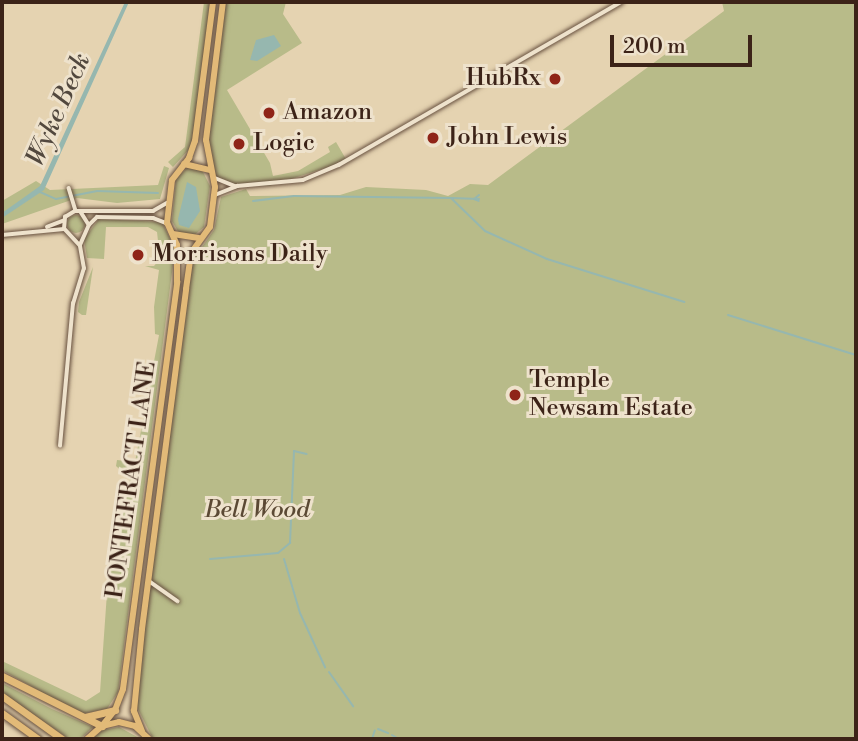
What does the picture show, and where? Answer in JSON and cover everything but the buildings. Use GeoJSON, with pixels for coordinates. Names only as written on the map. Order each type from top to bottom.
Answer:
{"type":"FeatureCollection","features":[{"type":"Feature","properties":{"kind":"highway"},"geometry":{"type":"LineString","coordinates":[[201,238],[173,234],[167,224],[174,173],[184,164],[195,141],[214,2]]}},
{"type":"Feature","properties":{"kind":"highway"},"geometry":{"type":"LineString","coordinates":[[215,178],[210,170],[206,140],[223,2]]}},
{"type":"Feature","properties":{"kind":"highway"},"geometry":{"type":"LineString","coordinates":[[184,164],[210,170]]}},
{"type":"Feature","properties":{"kind":"highway","name":"PONTEFRACT LANE"},"geometry":{"type":"LineString","coordinates":[[142,731],[134,711],[146,593],[191,253],[210,227],[215,178]]}},
{"type":"Feature","properties":{"kind":"highway","name":"PONTEFRACT LANE"},"geometry":{"type":"LineString","coordinates":[[87,739],[115,710],[124,678],[175,296],[178,254],[173,234]]}},
{"type":"Feature","properties":{"kind":"highway"},"geometry":{"type":"LineString","coordinates":[[2,676],[80,717],[102,726],[122,723],[142,731],[149,739]]}},
{"type":"Feature","properties":{"kind":"highway"},"geometry":{"type":"LineString","coordinates":[[2,696],[62,739]]}},
{"type":"Feature","properties":{"kind":"highway"},"geometry":{"type":"LineString","coordinates":[[80,717],[115,710]]}},
{"type":"Feature","properties":{"kind":"highway"},"geometry":{"type":"LineString","coordinates":[[2,713],[38,739]]}},
{"type":"Feature","properties":{"kind":"street"},"geometry":{"type":"LineString","coordinates":[[214,196],[237,186],[295,181],[339,165],[621,2]]}},
{"type":"Feature","properties":{"kind":"street"},"geometry":{"type":"LineString","coordinates":[[215,178],[237,186]]}},
{"type":"Feature","properties":{"kind":"street"},"geometry":{"type":"LineString","coordinates":[[69,188],[78,211],[89,225]]}},
{"type":"Feature","properties":{"kind":"street"},"geometry":{"type":"LineString","coordinates":[[45,228],[63,220],[68,214],[71,198]]}},
{"type":"Feature","properties":{"kind":"street"},"geometry":{"type":"LineString","coordinates":[[68,214],[78,211],[153,211],[169,201]]}},
{"type":"Feature","properties":{"kind":"street"},"geometry":{"type":"LineString","coordinates":[[60,446],[73,304],[84,269],[80,246],[83,234],[89,225],[105,216],[153,218],[167,224]]}},
{"type":"Feature","properties":{"kind":"street"},"geometry":{"type":"LineString","coordinates":[[63,220],[64,229]]}},
{"type":"Feature","properties":{"kind":"street"},"geometry":{"type":"LineString","coordinates":[[2,235],[45,228],[64,229],[80,246]]}},
{"type":"Feature","properties":{"kind":"street"},"geometry":{"type":"LineString","coordinates":[[72,236],[83,234]]}},
{"type":"Feature","properties":{"kind":"street"},"geometry":{"type":"LineString","coordinates":[[148,580],[177,601]]}},
{"type":"Feature","properties":{"kind":"street"},"geometry":{"type":"LineString","coordinates":[[146,593],[159,590]]}},
{"type":"Feature","properties":{"kind":"green space"},"geometry":{"type":"Polygon","coordinates":[[[204,2],[211,2],[191,147],[173,167],[168,162],[185,147],[204,2]]]}},
{"type":"Feature","properties":{"kind":"green space"},"geometry":{"type":"Polygon","coordinates":[[[223,2],[286,2],[283,14],[302,43],[227,90],[270,163],[273,176],[298,171],[330,152],[328,147],[336,142],[347,161],[269,186],[237,186],[215,178],[206,153],[223,2]]]}},
{"type":"Feature","properties":{"kind":"green space","name":"Temple Newsam Estate"},"geometry":{"type":"Polygon","coordinates":[[[722,2],[856,2],[856,739],[153,739],[136,705],[151,578],[193,260],[214,230],[221,197],[246,189],[250,196],[340,195],[366,187],[426,190],[448,196],[470,184],[488,185],[724,11],[722,2]]]}},
{"type":"Feature","properties":{"kind":"green space"},"geometry":{"type":"Polygon","coordinates":[[[164,166],[169,168],[160,199],[117,203],[77,198],[2,224],[2,201],[36,181],[50,190],[158,185],[164,166]]]}},
{"type":"Feature","properties":{"kind":"green space"},"geometry":{"type":"Polygon","coordinates":[[[188,167],[202,170],[210,186],[204,227],[193,236],[179,233],[172,221],[176,179],[188,167]]]}},
{"type":"Feature","properties":{"kind":"green space"},"geometry":{"type":"Polygon","coordinates":[[[76,215],[82,218],[85,224],[82,230],[76,233],[70,230],[67,224],[70,218],[76,215]]]}},
{"type":"Feature","properties":{"kind":"green space"},"geometry":{"type":"Polygon","coordinates":[[[99,219],[162,222],[175,249],[118,692],[107,709],[81,714],[2,670],[2,661],[86,701],[100,692],[111,536],[130,479],[116,466],[117,460],[135,462],[159,335],[155,334],[154,307],[159,270],[145,266],[154,266],[160,259],[157,232],[148,227],[106,227],[104,259],[87,258],[84,239],[99,219]]]}},
{"type":"Feature","properties":{"kind":"green space"},"geometry":{"type":"Polygon","coordinates":[[[93,267],[86,315],[82,315],[78,312],[79,302],[93,267]]]}},
{"type":"Feature","properties":{"kind":"green space"},"geometry":{"type":"Polygon","coordinates":[[[2,683],[93,727],[80,739],[69,739],[2,693],[2,683]]]}},
{"type":"Feature","properties":{"kind":"green space"},"geometry":{"type":"Polygon","coordinates":[[[119,727],[141,739],[93,738],[103,730],[119,727]]]}},
{"type":"Feature","properties":{"kind":"water"},"geometry":{"type":"Polygon","coordinates":[[[125,2],[129,2],[44,190],[2,218],[2,213],[40,186],[125,2]]]}},
{"type":"Feature","properties":{"kind":"water"},"geometry":{"type":"Polygon","coordinates":[[[274,35],[281,46],[257,61],[250,60],[256,40],[274,35]]]}},
{"type":"Feature","properties":{"kind":"water"},"geometry":{"type":"Polygon","coordinates":[[[187,182],[196,187],[200,211],[189,228],[179,225],[178,219],[187,182]]]}},
{"type":"Feature","properties":{"kind":"waterway"},"geometry":{"type":"LineString","coordinates":[[40,192],[56,199],[97,191],[158,193]]}},
{"type":"Feature","properties":{"kind":"waterway"},"geometry":{"type":"LineString","coordinates":[[479,195],[474,199],[479,201]]}},
{"type":"Feature","properties":{"kind":"waterway"},"geometry":{"type":"LineString","coordinates":[[253,201],[294,196],[451,198],[485,231],[547,259],[684,302]]}},
{"type":"Feature","properties":{"kind":"waterway"},"geometry":{"type":"LineString","coordinates":[[452,198],[479,199]]}},
{"type":"Feature","properties":{"kind":"waterway"},"geometry":{"type":"LineString","coordinates":[[728,315],[856,355]]}},
{"type":"Feature","properties":{"kind":"waterway"},"geometry":{"type":"LineString","coordinates":[[210,559],[278,553],[290,543],[294,451],[307,454]]}},
{"type":"Feature","properties":{"kind":"waterway"},"geometry":{"type":"LineString","coordinates":[[284,559],[300,613],[325,667]]}},
{"type":"Feature","properties":{"kind":"waterway"},"geometry":{"type":"LineString","coordinates":[[329,672],[353,706]]}},
{"type":"Feature","properties":{"kind":"waterway"},"geometry":{"type":"LineString","coordinates":[[378,729],[388,733]]}},
{"type":"Feature","properties":{"kind":"waterway"},"geometry":{"type":"LineString","coordinates":[[372,739],[375,730]]}},
{"type":"Feature","properties":{"kind":"waterway"},"geometry":{"type":"LineString","coordinates":[[392,735],[399,739]]}},
{"type":"Feature","properties":{"kind":"place","name":"HubRx"},"geometry":{"type":"Point","coordinates":[555,79]}},
{"type":"Feature","properties":{"kind":"place","name":"Amazon"},"geometry":{"type":"Point","coordinates":[269,113]}},
{"type":"Feature","properties":{"kind":"place","name":"John Lewis"},"geometry":{"type":"Point","coordinates":[433,138]}},
{"type":"Feature","properties":{"kind":"place","name":"Logic"},"geometry":{"type":"Point","coordinates":[239,144]}},
{"type":"Feature","properties":{"kind":"place","name":"Morrisons Daily"},"geometry":{"type":"Point","coordinates":[138,255]}},
{"type":"Feature","properties":{"kind":"place","name":"Temple Newsam Estate"},"geometry":{"type":"Point","coordinates":[515,395]}},
{"type":"Feature","properties":{"kind":"water label","name":"Wyke Beck"},"geometry":{"type":"Point","coordinates":[59,110]}},
{"type":"Feature","properties":{"kind":"park label","name":"Bell Wood"},"geometry":{"type":"Point","coordinates":[257,511]}}]}
